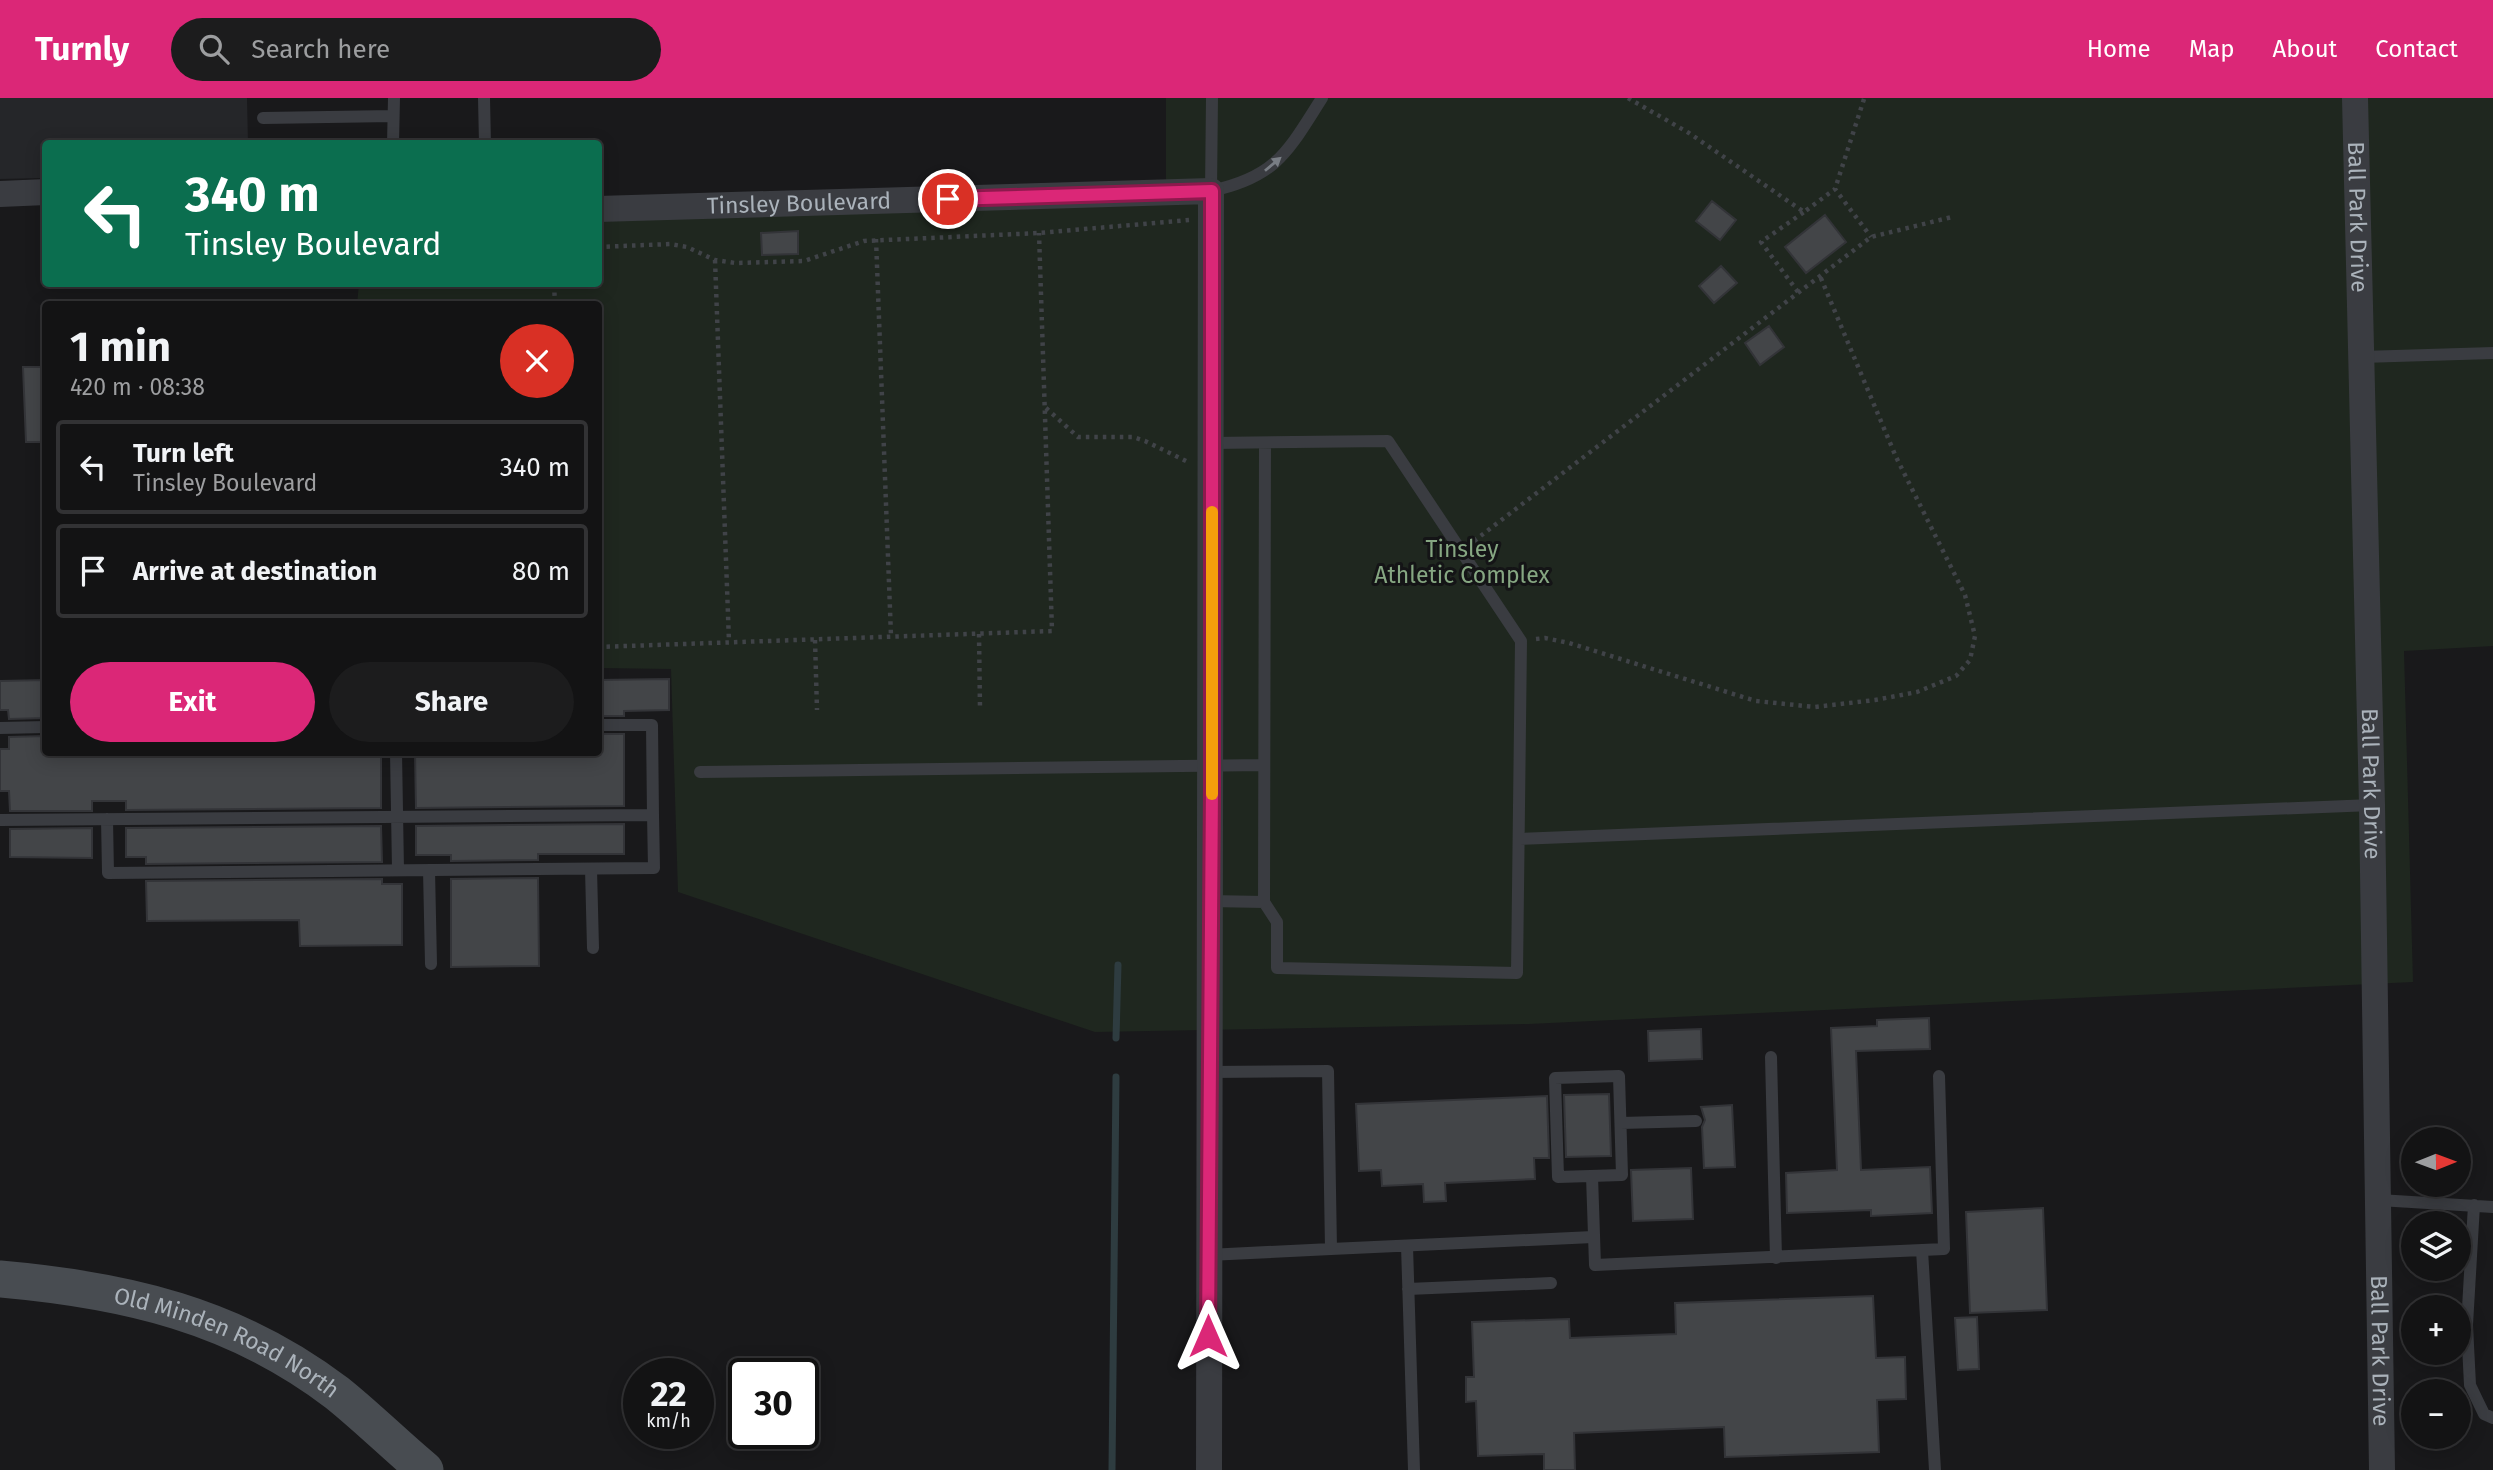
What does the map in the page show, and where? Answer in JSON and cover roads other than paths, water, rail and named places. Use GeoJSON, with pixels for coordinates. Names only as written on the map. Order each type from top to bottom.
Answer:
{"type":"FeatureCollection","features":[{"type":"Feature","properties":{"kind":"street","name":"Ball Park Drive"},"geometry":{"type":"LineString","coordinates":[[2355,98],[2372,805],[2382,1470]]}},
{"type":"Feature","properties":{"kind":"street","name":"Tinsley Boulevard"},"geometry":{"type":"LineString","coordinates":[[602,209],[1212,191]]}},
{"type":"Feature","properties":{"kind":"street"},"geometry":{"type":"LineString","coordinates":[[1209,1470],[1212,191]]}},
{"type":"Feature","properties":{"kind":"street"},"geometry":{"type":"LineString","coordinates":[[0,194],[42,192]]}},
{"type":"Feature","properties":{"kind":"street","name":"Old Minden Road North"},"geometry":{"type":"LineString","coordinates":[[0,1279],[63,1284],[135,1297],[196,1316],[251,1340],[296,1365],[337,1394],[425,1470]]}},
{"type":"Feature","properties":{"kind":"lane"},"geometry":{"type":"LineString","coordinates":[[393,140],[394,98]]}},
{"type":"Feature","properties":{"kind":"lane"},"geometry":{"type":"LineString","coordinates":[[484,98],[485,140]]}},
{"type":"Feature","properties":{"kind":"lane"},"geometry":{"type":"LineString","coordinates":[[1212,98],[1212,191],[1252,179],[1279,161],[1322,98]]}},
{"type":"Feature","properties":{"kind":"lane"},"geometry":{"type":"LineString","coordinates":[[263,118],[393,116]]}},
{"type":"Feature","properties":{"kind":"lane"},"geometry":{"type":"LineString","coordinates":[[2362,357],[2493,353]]}},
{"type":"Feature","properties":{"kind":"lane"},"geometry":{"type":"LineString","coordinates":[[1212,455],[1265,443],[1388,441],[1521,641],[1517,973],[1278,968],[1277,922],[1264,902],[1265,443]]}},
{"type":"Feature","properties":{"kind":"lane"},"geometry":{"type":"LineString","coordinates":[[107,819],[108,873],[654,868],[652,724],[602,725]]}},
{"type":"Feature","properties":{"kind":"lane"},"geometry":{"type":"LineString","coordinates":[[0,728],[42,727]]}},
{"type":"Feature","properties":{"kind":"lane"},"geometry":{"type":"LineString","coordinates":[[396,756],[398,870]]}},
{"type":"Feature","properties":{"kind":"lane"},"geometry":{"type":"LineString","coordinates":[[700,772],[1264,765]]}},
{"type":"Feature","properties":{"kind":"lane"},"geometry":{"type":"LineString","coordinates":[[1520,839],[2372,805]]}},
{"type":"Feature","properties":{"kind":"lane"},"geometry":{"type":"LineString","coordinates":[[0,820],[653,815]]}},
{"type":"Feature","properties":{"kind":"lane"},"geometry":{"type":"LineString","coordinates":[[591,869],[593,948]]}},
{"type":"Feature","properties":{"kind":"lane"},"geometry":{"type":"LineString","coordinates":[[429,870],[431,964]]}},
{"type":"Feature","properties":{"kind":"lane"},"geometry":{"type":"LineString","coordinates":[[1210,901],[1264,902]]}},
{"type":"Feature","properties":{"kind":"lane"},"geometry":{"type":"LineString","coordinates":[[1771,1058],[1776,1258]]}},
{"type":"Feature","properties":{"kind":"lane"},"geometry":{"type":"LineString","coordinates":[[1209,1072],[1328,1071],[1331,1249]]}},
{"type":"Feature","properties":{"kind":"lane"},"geometry":{"type":"LineString","coordinates":[[1619,1076],[1622,1175],[1592,1176],[1558,1177],[1555,1078],[1619,1076]]}},
{"type":"Feature","properties":{"kind":"lane"},"geometry":{"type":"LineString","coordinates":[[1592,1176],[1595,1265],[1944,1248],[1939,1076]]}},
{"type":"Feature","properties":{"kind":"lane"},"geometry":{"type":"LineString","coordinates":[[1621,1123],[1696,1121]]}},
{"type":"Feature","properties":{"kind":"lane"},"geometry":{"type":"LineString","coordinates":[[2379,1200],[2493,1208]]}},
{"type":"Feature","properties":{"kind":"lane"},"geometry":{"type":"LineString","coordinates":[[2474,1205],[2467,1325],[2470,1385],[2484,1414],[2493,1418]]}},
{"type":"Feature","properties":{"kind":"lane"},"geometry":{"type":"LineString","coordinates":[[1208,1255],[1593,1237]]}},
{"type":"Feature","properties":{"kind":"lane"},"geometry":{"type":"LineString","coordinates":[[1407,1246],[1413,1470]]}},
{"type":"Feature","properties":{"kind":"lane"},"geometry":{"type":"LineString","coordinates":[[1922,1250],[1935,1470]]}},
{"type":"Feature","properties":{"kind":"lane"},"geometry":{"type":"LineString","coordinates":[[1408,1289],[1551,1283]]}},
{"type":"Feature","properties":{"kind":"waterway"},"geometry":{"type":"LineString","coordinates":[[1116,1038],[1118,965]]}},
{"type":"Feature","properties":{"kind":"waterway"},"geometry":{"type":"LineString","coordinates":[[1112,1470],[1116,1077]]}},
{"type":"Feature","properties":{"kind":"park label","name":"Tinsley Athletic Complex"},"geometry":{"type":"Point","coordinates":[1462,562]}}]}
